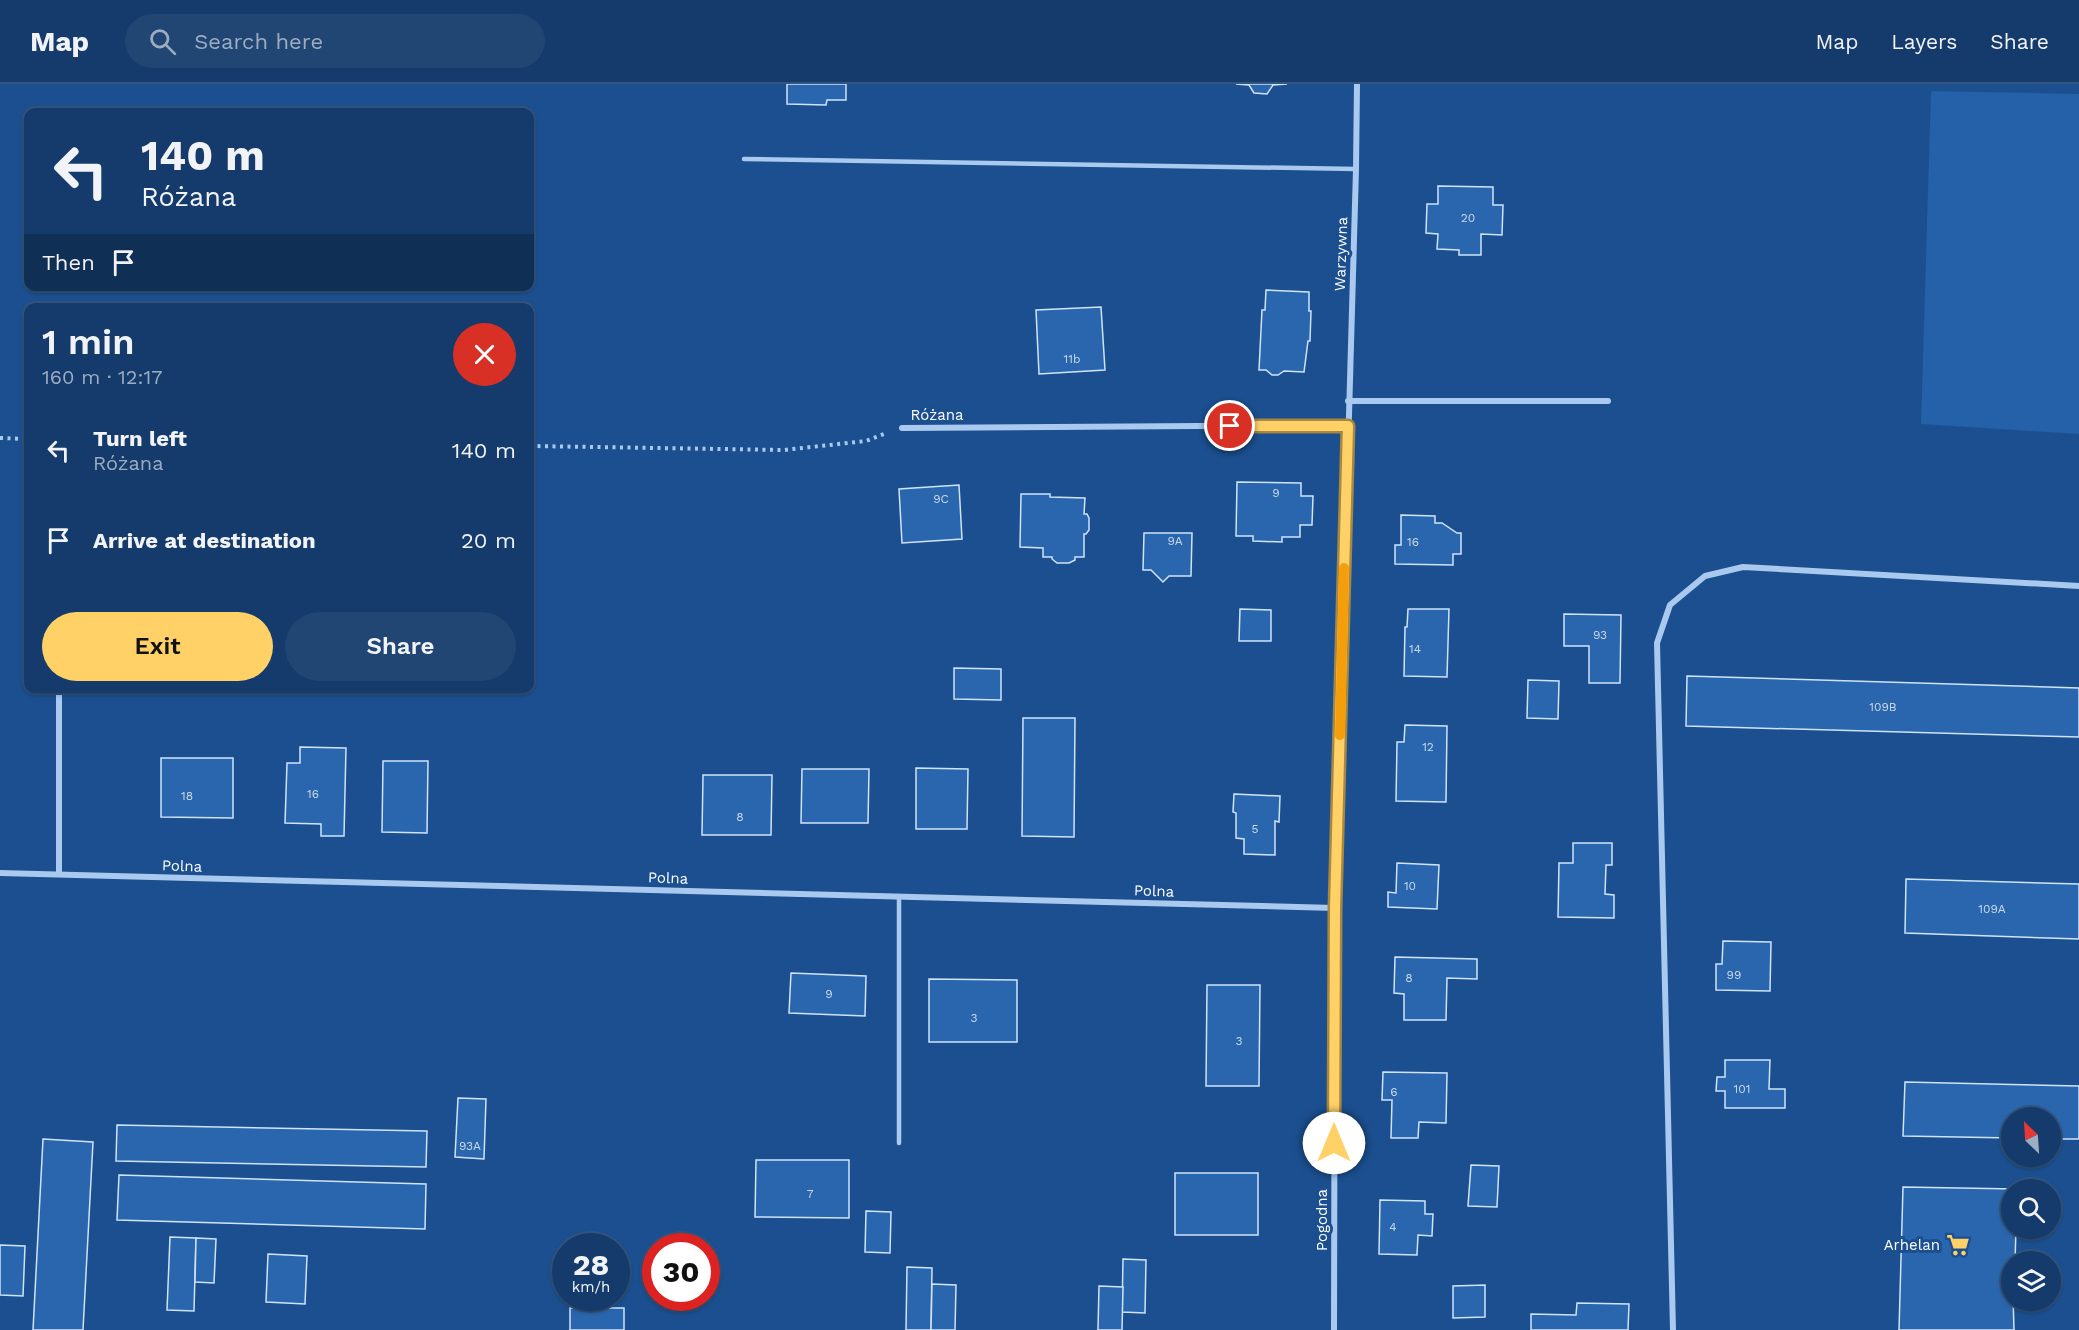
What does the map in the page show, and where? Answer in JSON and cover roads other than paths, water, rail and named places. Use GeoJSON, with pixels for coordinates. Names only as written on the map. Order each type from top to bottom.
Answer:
{"type":"FeatureCollection","features":[{"type":"Feature","properties":{"kind":"street","name":"Warzywna"},"geometry":{"type":"LineString","coordinates":[[1348,426],[1357,84]]}},
{"type":"Feature","properties":{"kind":"street"},"geometry":{"type":"LineString","coordinates":[[1348,401],[1608,400]]}},
{"type":"Feature","properties":{"kind":"street","name":"Różana"},"geometry":{"type":"LineString","coordinates":[[902,428],[1348,426]]}},
{"type":"Feature","properties":{"kind":"street","name":"Pogodna"},"geometry":{"type":"LineString","coordinates":[[1334,1330],[1335,908],[1348,426]]}},
{"type":"Feature","properties":{"kind":"street"},"geometry":{"type":"LineString","coordinates":[[1673,1330],[1657,643],[1670,605],[1705,576],[1743,567],[2079,586]]}},
{"type":"Feature","properties":{"kind":"street"},"geometry":{"type":"LineString","coordinates":[[59,693],[59,874]]}},
{"type":"Feature","properties":{"kind":"street","name":"Polna"},"geometry":{"type":"LineString","coordinates":[[0,873],[1335,908]]}},
{"type":"Feature","properties":{"kind":"lane"},"geometry":{"type":"LineString","coordinates":[[744,159],[1356,169]]}},
{"type":"Feature","properties":{"kind":"lane"},"geometry":{"type":"LineString","coordinates":[[899,897],[899,1143]]}},
{"type":"Feature","properties":{"kind":"place","name":"Arhelan"},"geometry":{"type":"Point","coordinates":[1958,1245]}}]}
